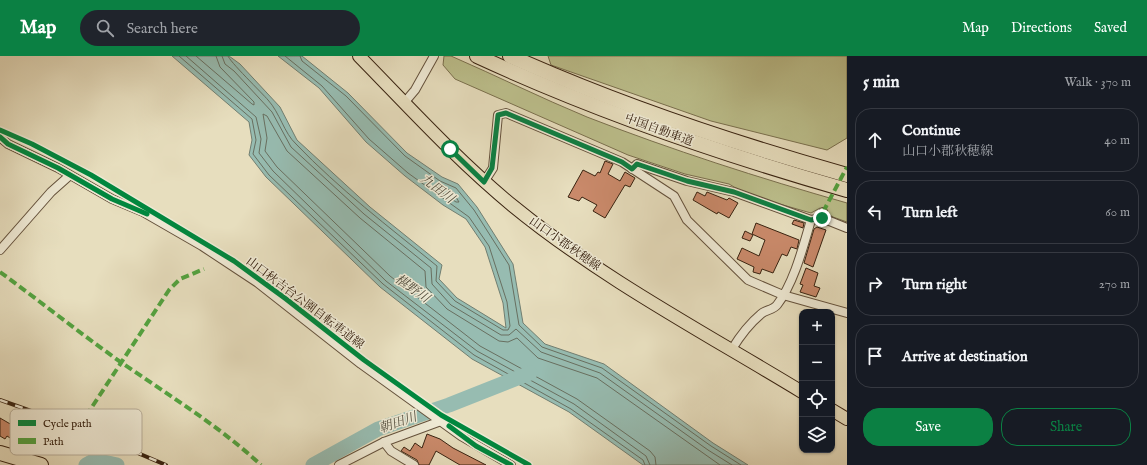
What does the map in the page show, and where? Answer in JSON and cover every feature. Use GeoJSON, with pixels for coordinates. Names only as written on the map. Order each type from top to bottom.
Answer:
{"type":"FeatureCollection","features":[{"type":"Feature","properties":{"kind":"highway","name":"中国自動車道"},"geometry":{"type":"LineString","coordinates":[[477,56],[510,71],[628,118],[738,157],[847,190]]}},
{"type":"Feature","properties":{"kind":"highway","name":"中国自動車道"},"geometry":{"type":"LineString","coordinates":[[510,56],[628,104],[681,123],[744,144],[847,175]]}},
{"type":"Feature","properties":{"kind":"highway"},"geometry":{"type":"LineString","coordinates":[[0,453],[41,465]]}},
{"type":"Feature","properties":{"kind":"main road","name":"山口小郡秋穂線"},"geometry":{"type":"LineString","coordinates":[[359,56],[484,182],[514,207],[587,261],[799,390]]}},
{"type":"Feature","properties":{"kind":"main road"},"geometry":{"type":"LineString","coordinates":[[835,412],[847,419]]}},
{"type":"Feature","properties":{"kind":"street"},"geometry":{"type":"LineString","coordinates":[[404,103],[415,90],[434,56]]}},
{"type":"Feature","properties":{"kind":"street"},"geometry":{"type":"LineString","coordinates":[[484,182],[492,168],[498,115],[506,113],[617,160],[674,196],[678,201],[683,216],[740,274],[748,280],[783,295],[847,314]]}},
{"type":"Feature","properties":{"kind":"street"},"geometry":{"type":"LineString","coordinates":[[0,137],[8,144],[58,168],[69,176],[112,199],[143,212],[202,246],[246,275],[361,364],[476,446],[511,465]]}},
{"type":"Feature","properties":{"kind":"street"},"geometry":{"type":"LineString","coordinates":[[632,169],[637,164],[687,181],[734,192],[811,220],[823,215],[847,228]]}},
{"type":"Feature","properties":{"kind":"street"},"geometry":{"type":"LineString","coordinates":[[0,250],[51,192],[69,176]]}},
{"type":"Feature","properties":{"kind":"street"},"geometry":{"type":"LineString","coordinates":[[732,349],[741,335],[755,319],[762,312],[775,307],[783,295],[800,254],[811,220]]}},
{"type":"Feature","properties":{"kind":"street"},"geometry":{"type":"LineString","coordinates":[[339,465],[384,442],[439,419]]}},
{"type":"Feature","properties":{"kind":"street"},"geometry":{"type":"LineString","coordinates":[[384,442],[390,451],[414,465]]}},
{"type":"Feature","properties":{"kind":"green space"},"geometry":{"type":"Polygon","coordinates":[[[444,56],[451,56],[570,110],[651,141],[781,184],[847,203],[847,222],[833,217],[820,208],[811,213],[748,195],[729,184],[685,174],[628,155],[455,79],[443,65],[444,56]]]}},
{"type":"Feature","properties":{"kind":"green space"},"geometry":{"type":"Polygon","coordinates":[[[548,56],[847,56],[847,138],[827,150],[711,121],[551,65],[548,56]]]}},
{"type":"Feature","properties":{"kind":"water"},"geometry":{"type":"Polygon","coordinates":[[[172,56],[229,56],[240,64],[280,107],[297,140],[370,207],[442,265],[439,279],[457,298],[506,328],[503,303],[485,247],[466,219],[443,205],[405,176],[366,142],[319,88],[278,56],[302,56],[348,93],[407,153],[442,177],[458,184],[477,207],[513,264],[523,323],[545,344],[604,364],[713,443],[748,465],[643,465],[569,412],[472,359],[380,287],[266,177],[249,155],[252,140],[249,122],[172,56]]]}},
{"type":"Feature","properties":{"kind":"building"},"geometry":{"type":"Polygon","coordinates":[[[605,161],[613,164],[608,174],[620,181],[625,172],[635,178],[630,187],[625,185],[605,218],[593,211],[597,205],[582,197],[579,201],[568,197],[583,170],[595,176],[598,172],[600,173],[605,161]]]}},
{"type":"Feature","properties":{"kind":"building"},"geometry":{"type":"Polygon","coordinates":[[[697,192],[705,196],[707,192],[727,200],[729,198],[738,203],[729,218],[718,212],[717,214],[693,200],[697,192]]]}},
{"type":"Feature","properties":{"kind":"building"},"geometry":{"type":"Polygon","coordinates":[[[794,220],[804,223],[803,228],[792,224],[794,220]]]}},
{"type":"Feature","properties":{"kind":"building"},"geometry":{"type":"Polygon","coordinates":[[[756,223],[799,240],[797,249],[791,247],[787,256],[782,254],[773,273],[762,269],[760,274],[753,272],[754,267],[737,259],[742,248],[759,256],[765,240],[752,234],[756,223]]]}},
{"type":"Feature","properties":{"kind":"building"},"geometry":{"type":"Polygon","coordinates":[[[817,227],[826,230],[813,267],[804,263],[814,229],[817,227]]]}},
{"type":"Feature","properties":{"kind":"building"},"geometry":{"type":"Polygon","coordinates":[[[745,231],[753,235],[750,241],[742,238],[745,231]]]}},
{"type":"Feature","properties":{"kind":"building"},"geometry":{"type":"Polygon","coordinates":[[[806,268],[818,273],[814,286],[820,288],[816,297],[800,292],[803,285],[800,284],[806,268]]]}},
{"type":"Feature","properties":{"kind":"building"},"geometry":{"type":"Polygon","coordinates":[[[0,418],[10,424],[10,438],[7,436],[5,439],[0,436],[0,418]]]}},
{"type":"Feature","properties":{"kind":"building"},"geometry":{"type":"Polygon","coordinates":[[[427,434],[440,439],[453,448],[486,465],[460,465],[436,451],[429,465],[419,465],[417,460],[401,451],[404,447],[410,451],[415,443],[422,448],[427,434]]]}},
{"type":"Feature","properties":{"kind":"waterway","name":"朝田川"},"geometry":{"type":"LineString","coordinates":[[313,465],[378,429],[449,405],[530,373]]}},
{"type":"Feature","properties":{"kind":"waterway","name":"朝田川"},"geometry":{"type":"LineString","coordinates":[[86,465],[95,460],[117,465]]}},
{"type":"Feature","properties":{"kind":"railway"},"geometry":{"type":"LineString","coordinates":[[0,400],[25,409]]}},
{"type":"Feature","properties":{"kind":"railway"},"geometry":{"type":"LineString","coordinates":[[142,455],[166,465]]}},
{"type":"Feature","properties":{"kind":"marked path"},"geometry":{"type":"LineString","coordinates":[[823,212],[847,167]]}},
{"type":"Feature","properties":{"kind":"marked path"},"geometry":{"type":"LineString","coordinates":[[91,409],[169,290],[180,279],[204,269]]}},
{"type":"Feature","properties":{"kind":"marked path"},"geometry":{"type":"LineString","coordinates":[[0,272],[122,363],[211,424],[261,465]]}},
{"type":"Feature","properties":{"kind":"cycle path","name":"山口秋吉台公園自転車道線"},"geometry":{"type":"LineString","coordinates":[[0,130],[32,144],[91,175],[234,261],[286,299],[364,360],[441,415],[529,465]]}},
{"type":"Feature","properties":{"kind":"cycle path"},"geometry":{"type":"LineString","coordinates":[[0,137],[8,144],[58,168],[112,199],[147,214]]}},
{"type":"Feature","properties":{"kind":"cycle path"},"geometry":{"type":"LineString","coordinates":[[449,426],[476,446],[511,465]]}},
{"type":"Feature","properties":{"kind":"route"},"geometry":{"type":"LineString","coordinates":[[450,149],[484,182],[490,174],[492,168],[498,115],[506,113],[622,162],[632,169],[637,164],[687,181],[734,192],[776,208],[804,216],[811,220],[822,218]]}},
{"type":"Feature","properties":{"kind":"water label","name":"九田川"},"geometry":{"type":"Point","coordinates":[437,189]}},
{"type":"Feature","properties":{"kind":"water label","name":"椹野川"},"geometry":{"type":"Point","coordinates":[412,289]}}]}
